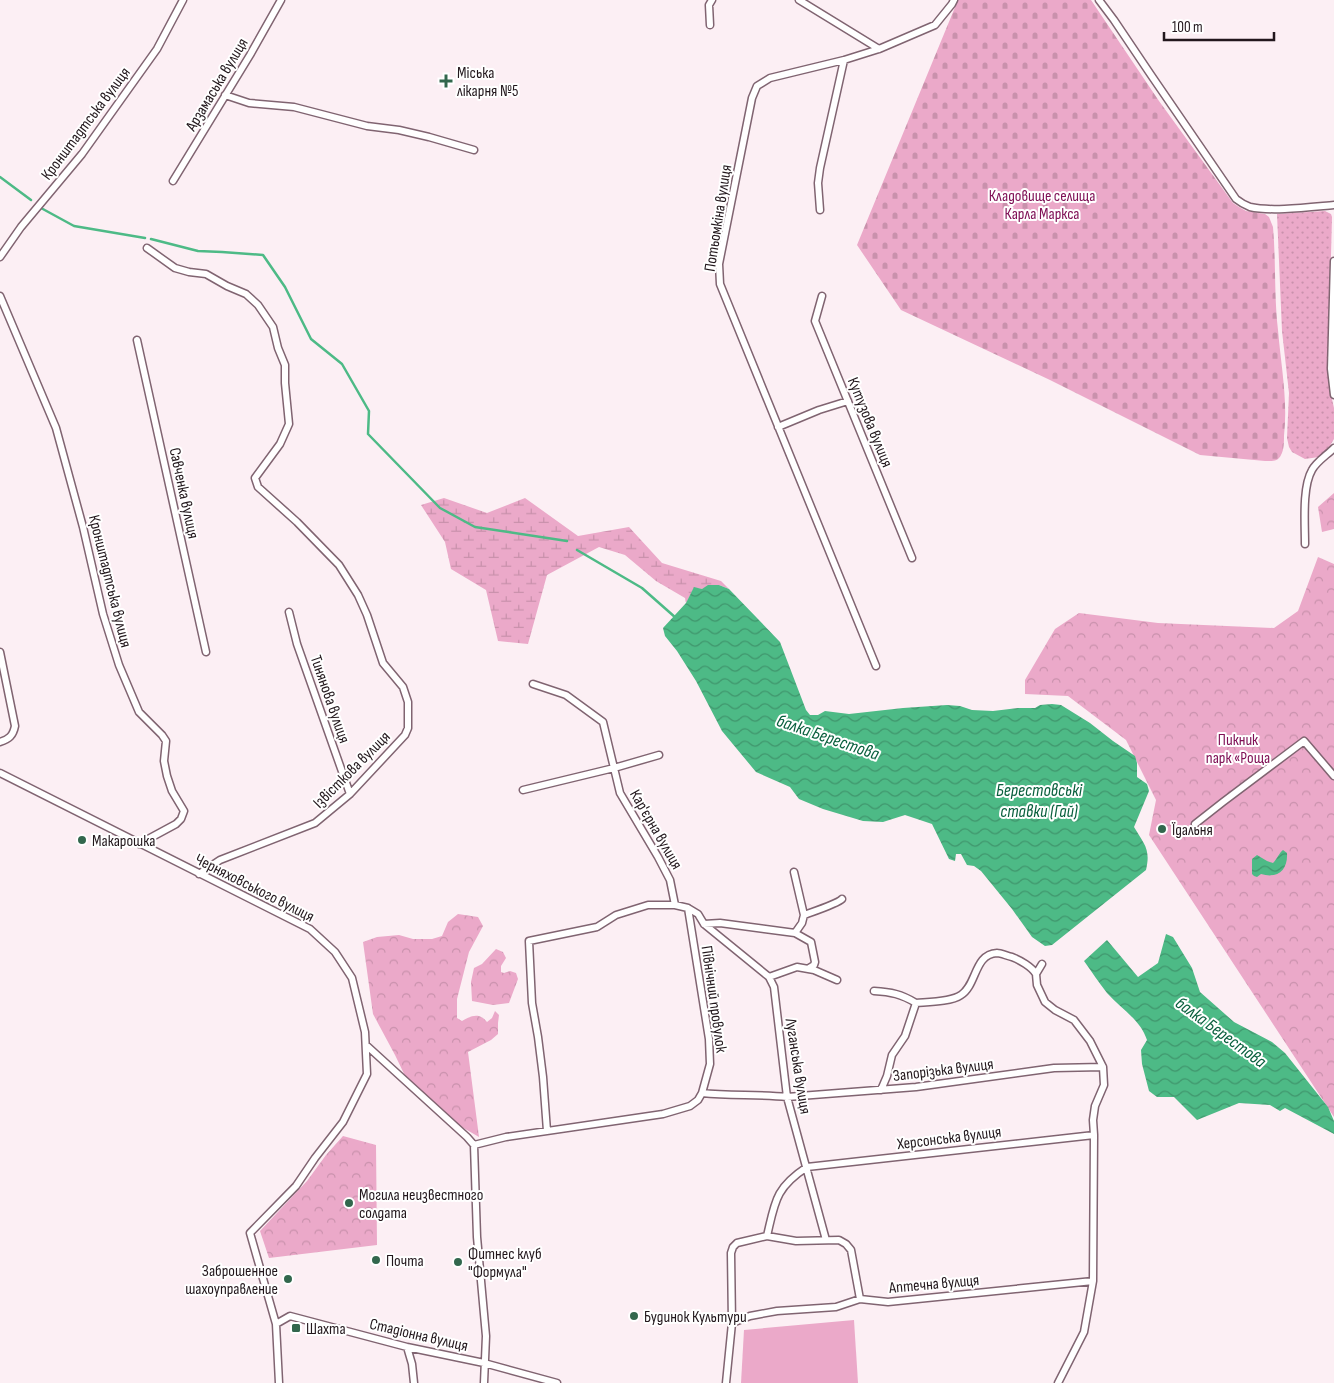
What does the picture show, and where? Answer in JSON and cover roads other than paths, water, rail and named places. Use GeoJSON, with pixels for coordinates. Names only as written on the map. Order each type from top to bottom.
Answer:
{"type":"FeatureCollection","features":[{"type":"Feature","properties":{"kind":"street","name":"Кронштадтська вулиця"},"geometry":{"type":"LineString","coordinates":[[0,257],[21,227],[82,154],[157,49],[183,0]]}},
{"type":"Feature","properties":{"kind":"street","name":"Арзамаська вулиця"},"geometry":{"type":"LineString","coordinates":[[173,181],[281,0]]}},
{"type":"Feature","properties":{"kind":"street"},"geometry":{"type":"LineString","coordinates":[[710,25],[709,5],[712,0]]}},
{"type":"Feature","properties":{"kind":"street"},"geometry":{"type":"LineString","coordinates":[[799,0],[879,49]]}},
{"type":"Feature","properties":{"kind":"street"},"geometry":{"type":"LineString","coordinates":[[1099,0],[1236,199],[1242,204],[1251,207],[1274,208],[1334,205]]}},
{"type":"Feature","properties":{"kind":"street","name":"Потьомкіна вулиця"},"geometry":{"type":"LineString","coordinates":[[876,666],[720,284],[719,264],[752,98],[757,86],[770,78],[844,60],[879,49],[935,25],[951,1]]}},
{"type":"Feature","properties":{"kind":"street"},"geometry":{"type":"LineString","coordinates":[[820,210],[818,183],[820,168],[844,60]]}},
{"type":"Feature","properties":{"kind":"street"},"geometry":{"type":"LineString","coordinates":[[225,95],[249,103],[294,108],[367,126],[407,132],[474,150]]}},
{"type":"Feature","properties":{"kind":"street","name":"Iзвiсткова вулиця"},"geometry":{"type":"LineString","coordinates":[[147,248],[176,268],[206,274],[246,294],[258,305],[274,327],[278,348],[285,365],[286,403],[289,424],[280,444],[255,478],[258,487],[297,522],[339,565],[358,594],[380,657],[403,687],[408,702],[408,728],[405,735],[350,794],[315,823],[220,860],[200,874]]}},
{"type":"Feature","properties":{"kind":"street"},"geometry":{"type":"LineString","coordinates":[[1334,260],[1332,369],[1334,395]]}},
{"type":"Feature","properties":{"kind":"street","name":"Кронштадтська вулиця"},"geometry":{"type":"LineString","coordinates":[[0,296],[56,428],[83,526],[103,614],[119,665],[139,712],[162,734],[166,741],[164,762],[166,776],[184,812],[176,824],[139,844]]}},
{"type":"Feature","properties":{"kind":"street","name":"Кутузова вулиця"},"geometry":{"type":"LineString","coordinates":[[822,296],[815,321],[912,558]]}},
{"type":"Feature","properties":{"kind":"street","name":"Савченка вулиця"},"geometry":{"type":"LineString","coordinates":[[137,340],[206,652]]}},
{"type":"Feature","properties":{"kind":"street"},"geometry":{"type":"LineString","coordinates":[[778,427],[819,410],[848,401]]}},
{"type":"Feature","properties":{"kind":"street"},"geometry":{"type":"LineString","coordinates":[[1305,544],[1308,480],[1312,468],[1334,448]]}},
{"type":"Feature","properties":{"kind":"street","name":"Тинянова вулиця"},"geometry":{"type":"LineString","coordinates":[[290,612],[297,644],[350,794]]}},
{"type":"Feature","properties":{"kind":"street"},"geometry":{"type":"LineString","coordinates":[[0,652],[14,726],[13,735],[0,742]]}},
{"type":"Feature","properties":{"kind":"street","name":"Кар'єрна вулиця"},"geometry":{"type":"LineString","coordinates":[[533,684],[566,695],[603,722],[620,793],[670,880],[675,905]]}},
{"type":"Feature","properties":{"kind":"street"},"geometry":{"type":"LineString","coordinates":[[1195,824],[1304,740],[1334,776]]}},
{"type":"Feature","properties":{"kind":"street"},"geometry":{"type":"LineString","coordinates":[[523,790],[659,755]]}},
{"type":"Feature","properties":{"kind":"street","name":"Черняховського вулиця"},"geometry":{"type":"LineString","coordinates":[[0,773],[310,929],[335,952],[352,978],[365,1032],[367,1074],[343,1122],[296,1186],[250,1233],[276,1324]]}},
{"type":"Feature","properties":{"kind":"street"},"geometry":{"type":"LineString","coordinates":[[794,872],[804,915],[802,923],[795,933]]}},
{"type":"Feature","properties":{"kind":"street"},"geometry":{"type":"LineString","coordinates":[[804,915],[840,902],[842,899]]}},
{"type":"Feature","properties":{"kind":"street"},"geometry":{"type":"LineString","coordinates":[[547,1131],[540,1045],[532,1003],[529,941],[598,927],[616,915],[648,905],[675,905],[688,908],[698,914],[704,924],[769,977],[796,967],[809,968],[837,980]]}},
{"type":"Feature","properties":{"kind":"street","name":"Північний провулок"},"geometry":{"type":"LineString","coordinates":[[688,908],[709,1038],[710,1064],[702,1093]]}},
{"type":"Feature","properties":{"kind":"street"},"geometry":{"type":"LineString","coordinates":[[704,924],[720,923],[795,933],[811,942],[815,962],[814,966],[809,968]]}},
{"type":"Feature","properties":{"kind":"street"},"geometry":{"type":"LineString","coordinates":[[874,991],[894,992],[916,1003],[951,999],[962,995],[986,956],[998,953],[1016,959],[1034,970],[1037,985],[1045,1002],[1055,1010],[1074,1020],[1090,1042],[1103,1067],[1104,1085],[1095,1106],[1093,1120],[1093,1281],[1084,1332],[1058,1383]]}},
{"type":"Feature","properties":{"kind":"street"},"geometry":{"type":"LineString","coordinates":[[1036,974],[1042,964]]}},
{"type":"Feature","properties":{"kind":"street","name":"Луганська вулиця"},"geometry":{"type":"LineString","coordinates":[[769,977],[774,987],[787,1098],[826,1240]]}},
{"type":"Feature","properties":{"kind":"street"},"geometry":{"type":"LineString","coordinates":[[881,1090],[887,1076],[892,1055],[905,1036],[916,1003]]}},
{"type":"Feature","properties":{"kind":"street"},"geometry":{"type":"LineString","coordinates":[[366,1045],[474,1145],[477,1238],[486,1336],[484,1383]]}},
{"type":"Feature","properties":{"kind":"street","name":"Запорізька вулиця"},"geometry":{"type":"LineString","coordinates":[[702,1093],[787,1098],[916,1087],[1054,1068],[1103,1067]]}},
{"type":"Feature","properties":{"kind":"street"},"geometry":{"type":"LineString","coordinates":[[474,1145],[506,1137],[663,1114],[690,1106],[698,1100],[702,1093]]}},
{"type":"Feature","properties":{"kind":"street","name":"Херсонська вулиця"},"geometry":{"type":"LineString","coordinates":[[807,1167],[1094,1134]]}},
{"type":"Feature","properties":{"kind":"street"},"geometry":{"type":"LineString","coordinates":[[767,1236],[775,1201],[784,1185],[807,1167]]}},
{"type":"Feature","properties":{"kind":"street"},"geometry":{"type":"LineString","coordinates":[[726,1383],[732,1323],[731,1253],[737,1243],[767,1236],[796,1241],[839,1240],[851,1250],[860,1299]]}},
{"type":"Feature","properties":{"kind":"street","name":"Аптечна вулиця"},"geometry":{"type":"LineString","coordinates":[[732,1323],[750,1316],[778,1311],[836,1307],[860,1299],[888,1302],[1093,1281]]}},
{"type":"Feature","properties":{"kind":"street","name":"Стадіонна вулиця"},"geometry":{"type":"LineString","coordinates":[[276,1324],[290,1316],[407,1347],[484,1363],[557,1383]]}},
{"type":"Feature","properties":{"kind":"street"},"geometry":{"type":"LineString","coordinates":[[276,1324],[279,1383]]}},
{"type":"Feature","properties":{"kind":"street"},"geometry":{"type":"LineString","coordinates":[[407,1347],[412,1364],[414,1383]]}},
{"type":"Feature","properties":{"kind":"water","name":"Берестовські ставки (Гай)"},"geometry":{"type":"Polygon","coordinates":[[[708,585],[719,585],[729,589],[780,642],[806,710],[810,715],[818,715],[825,711],[849,714],[947,705],[960,706],[972,710],[993,711],[1035,708],[1040,705],[1052,704],[1061,705],[1090,723],[1135,756],[1137,777],[1147,784],[1149,791],[1134,827],[1147,852],[1146,870],[1052,945],[1045,946],[1032,937],[981,871],[974,866],[967,865],[961,854],[956,854],[955,861],[949,859],[932,824],[905,815],[883,822],[863,821],[823,809],[799,799],[790,787],[756,772],[722,731],[696,681],[665,636],[663,628],[686,603],[694,587],[702,589],[708,585]]]}},
{"type":"Feature","properties":{"kind":"water"},"geometry":{"type":"Polygon","coordinates":[[[1283,850],[1287,853],[1287,859],[1281,872],[1272,875],[1261,874],[1257,877],[1252,874],[1252,859],[1257,855],[1273,863],[1283,850]]]}},
{"type":"Feature","properties":{"kind":"water"},"geometry":{"type":"Polygon","coordinates":[[[1166,934],[1173,937],[1192,968],[1200,992],[1234,1022],[1272,1042],[1285,1053],[1328,1107],[1334,1121],[1334,1134],[1285,1108],[1280,1111],[1270,1105],[1239,1103],[1197,1120],[1174,1097],[1157,1097],[1149,1091],[1142,1064],[1141,1050],[1147,1040],[1144,1033],[1135,1020],[1107,993],[1084,961],[1107,940],[1138,977],[1158,963],[1166,934]]]}},
{"type":"Feature","properties":{"kind":"waterway","name":"балка Берестова"},"geometry":{"type":"LineString","coordinates":[[0,177],[31,200]]}},
{"type":"Feature","properties":{"kind":"waterway","name":"балка Берестова"},"geometry":{"type":"LineString","coordinates":[[41,208],[74,226],[145,238]]}},
{"type":"Feature","properties":{"kind":"waterway","name":"балка Берестова"},"geometry":{"type":"LineString","coordinates":[[151,239],[198,251],[263,255],[285,287],[311,339],[342,364],[369,411],[368,434],[440,508],[475,527],[567,541]]}},
{"type":"Feature","properties":{"kind":"waterway","name":"балка Берестова"},"geometry":{"type":"LineString","coordinates":[[577,550],[642,588],[676,618]]}},
{"type":"Feature","properties":{"kind":"place","name":"Міська лікарня №5"},"geometry":{"type":"Point","coordinates":[446,81]}},
{"type":"Feature","properties":{"kind":"place","name":"Їдальня"},"geometry":{"type":"Point","coordinates":[1162,829]}},
{"type":"Feature","properties":{"kind":"place","name":"Макарошка"},"geometry":{"type":"Point","coordinates":[82,840]}},
{"type":"Feature","properties":{"kind":"place","name":"Могила неизвестного солдата"},"geometry":{"type":"Point","coordinates":[349,1203]}},
{"type":"Feature","properties":{"kind":"place","name":"Почта"},"geometry":{"type":"Point","coordinates":[376,1260]}},
{"type":"Feature","properties":{"kind":"place","name":"Фитнес клуб \"Формула\""},"geometry":{"type":"Point","coordinates":[458,1262]}},
{"type":"Feature","properties":{"kind":"place","name":"Заброшенное шахоуправление"},"geometry":{"type":"Point","coordinates":[288,1279]}},
{"type":"Feature","properties":{"kind":"place","name":"Будинок Культури"},"geometry":{"type":"Point","coordinates":[634,1316]}},
{"type":"Feature","properties":{"kind":"place","name":"Шахта"},"geometry":{"type":"Point","coordinates":[296,1328]}},
{"type":"Feature","properties":{"kind":"park label","name":"Кладовище селища Карла Маркса"},"geometry":{"type":"Point","coordinates":[1042,204]}},
{"type":"Feature","properties":{"kind":"park label","name":"Пикник парк «Роща"},"geometry":{"type":"Point","coordinates":[1238,748]}}]}
